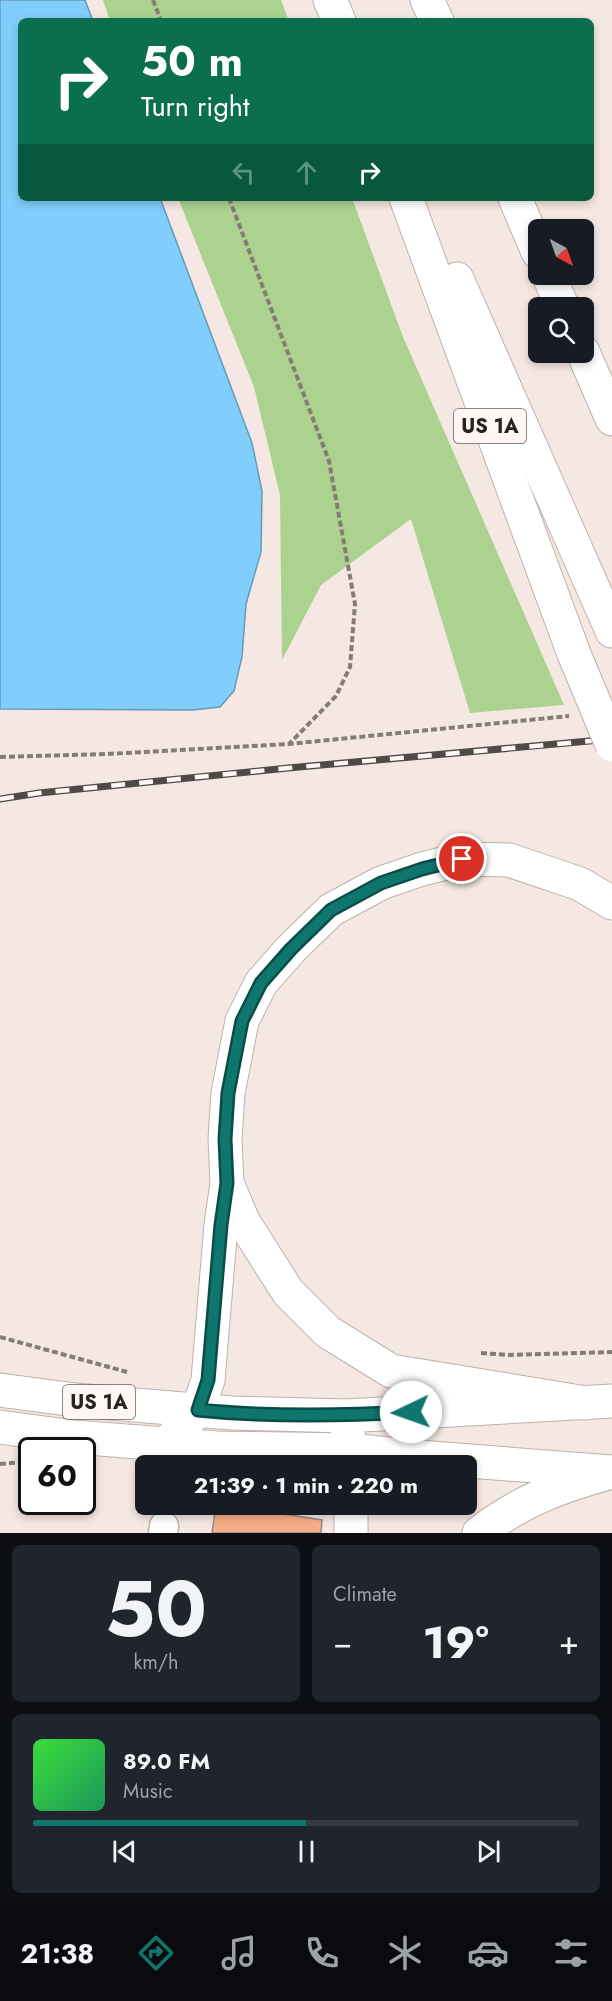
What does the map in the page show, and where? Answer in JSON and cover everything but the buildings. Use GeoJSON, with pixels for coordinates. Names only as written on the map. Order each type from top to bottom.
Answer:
{"type":"FeatureCollection","features":[{"type":"Feature","properties":{"kind":"main road"},"geometry":{"type":"LineString","coordinates":[[330,0],[338,18]]}},
{"type":"Feature","properties":{"kind":"main road"},"geometry":{"type":"LineString","coordinates":[[427,0],[436,18]]}},
{"type":"Feature","properties":{"kind":"main road","name":"US 1A"},"geometry":{"type":"LineString","coordinates":[[407,201],[574,654],[612,745]]}},
{"type":"Feature","properties":{"kind":"main road"},"geometry":{"type":"LineString","coordinates":[[422,201],[612,631]]}},
{"type":"Feature","properties":{"kind":"main road"},"geometry":{"type":"LineString","coordinates":[[516,201],[528,229]]}},
{"type":"Feature","properties":{"kind":"main road"},"geometry":{"type":"LineString","coordinates":[[588,363],[612,419]]}},
{"type":"Feature","properties":{"kind":"main road"},"geometry":{"type":"LineString","coordinates":[[166,1444],[198,1410],[208,1380],[221,1225],[227,1183],[225,1139],[228,1093],[242,1021],[261,983],[291,949],[331,910],[381,883],[462,859],[510,860],[580,884],[612,903]]}},
{"type":"Feature","properties":{"kind":"main road"},"geometry":{"type":"LineString","coordinates":[[227,1183],[243,1221],[288,1292],[328,1332],[391,1371],[599,1402]]}},
{"type":"Feature","properties":{"kind":"main road","name":"US 1A"},"geometry":{"type":"LineString","coordinates":[[0,1390],[75,1400],[231,1413],[345,1416]]}},
{"type":"Feature","properties":{"kind":"main road"},"geometry":{"type":"LineString","coordinates":[[351,1455],[345,1416],[599,1402]]}},
{"type":"Feature","properties":{"kind":"main road","name":"US 1A"},"geometry":{"type":"LineString","coordinates":[[0,1427],[74,1437],[311,1455]]}},
{"type":"Feature","properties":{"kind":"main road","name":"US 1A"},"geometry":{"type":"LineString","coordinates":[[477,1462],[612,1472]]}},
{"type":"Feature","properties":{"kind":"main road"},"geometry":{"type":"LineString","coordinates":[[479,1533],[518,1506],[564,1485],[612,1472]]}},
{"type":"Feature","properties":{"kind":"main road"},"geometry":{"type":"LineString","coordinates":[[351,1515],[351,1533]]}},
{"type":"Feature","properties":{"kind":"path"},"geometry":{"type":"LineString","coordinates":[[153,0],[160,18]]}},
{"type":"Feature","properties":{"kind":"path"},"geometry":{"type":"LineString","coordinates":[[230,201],[329,460],[355,604],[350,667],[336,696],[289,744]]}},
{"type":"Feature","properties":{"kind":"path"},"geometry":{"type":"LineString","coordinates":[[0,757],[107,754],[289,744],[576,715]]}},
{"type":"Feature","properties":{"kind":"path"},"geometry":{"type":"LineString","coordinates":[[0,1337],[128,1372]]}},
{"type":"Feature","properties":{"kind":"path"},"geometry":{"type":"LineString","coordinates":[[475,1352],[509,1355],[612,1352]]}},
{"type":"Feature","properties":{"kind":"path"},"geometry":{"type":"LineString","coordinates":[[0,1464],[18,1463]]}},
{"type":"Feature","properties":{"kind":"green space"},"geometry":{"type":"Polygon","coordinates":[[[103,0],[281,0],[288,18],[109,18],[103,0]]]}},
{"type":"Feature","properties":{"kind":"green space"},"geometry":{"type":"Polygon","coordinates":[[[179,201],[353,201],[403,337],[564,705],[470,713],[411,519],[321,585],[282,660],[280,495],[254,387],[179,201]]]}},
{"type":"Feature","properties":{"kind":"water"},"geometry":{"type":"Polygon","coordinates":[[[0,0],[85,0],[92,18],[18,18],[18,201],[161,201],[252,443],[262,491],[261,552],[246,604],[242,657],[234,691],[220,707],[193,710],[0,709],[0,0]]]}},
{"type":"Feature","properties":{"kind":"railway"},"geometry":{"type":"LineString","coordinates":[[0,799],[288,768],[612,739]]}},
{"type":"Feature","properties":{"kind":"route"},"geometry":{"type":"LineString","coordinates":[[411,1412],[345,1416],[198,1410],[208,1380],[221,1225],[227,1183],[225,1139],[228,1093],[242,1021],[261,983],[291,949],[331,910],[381,883],[462,859]]}}]}
